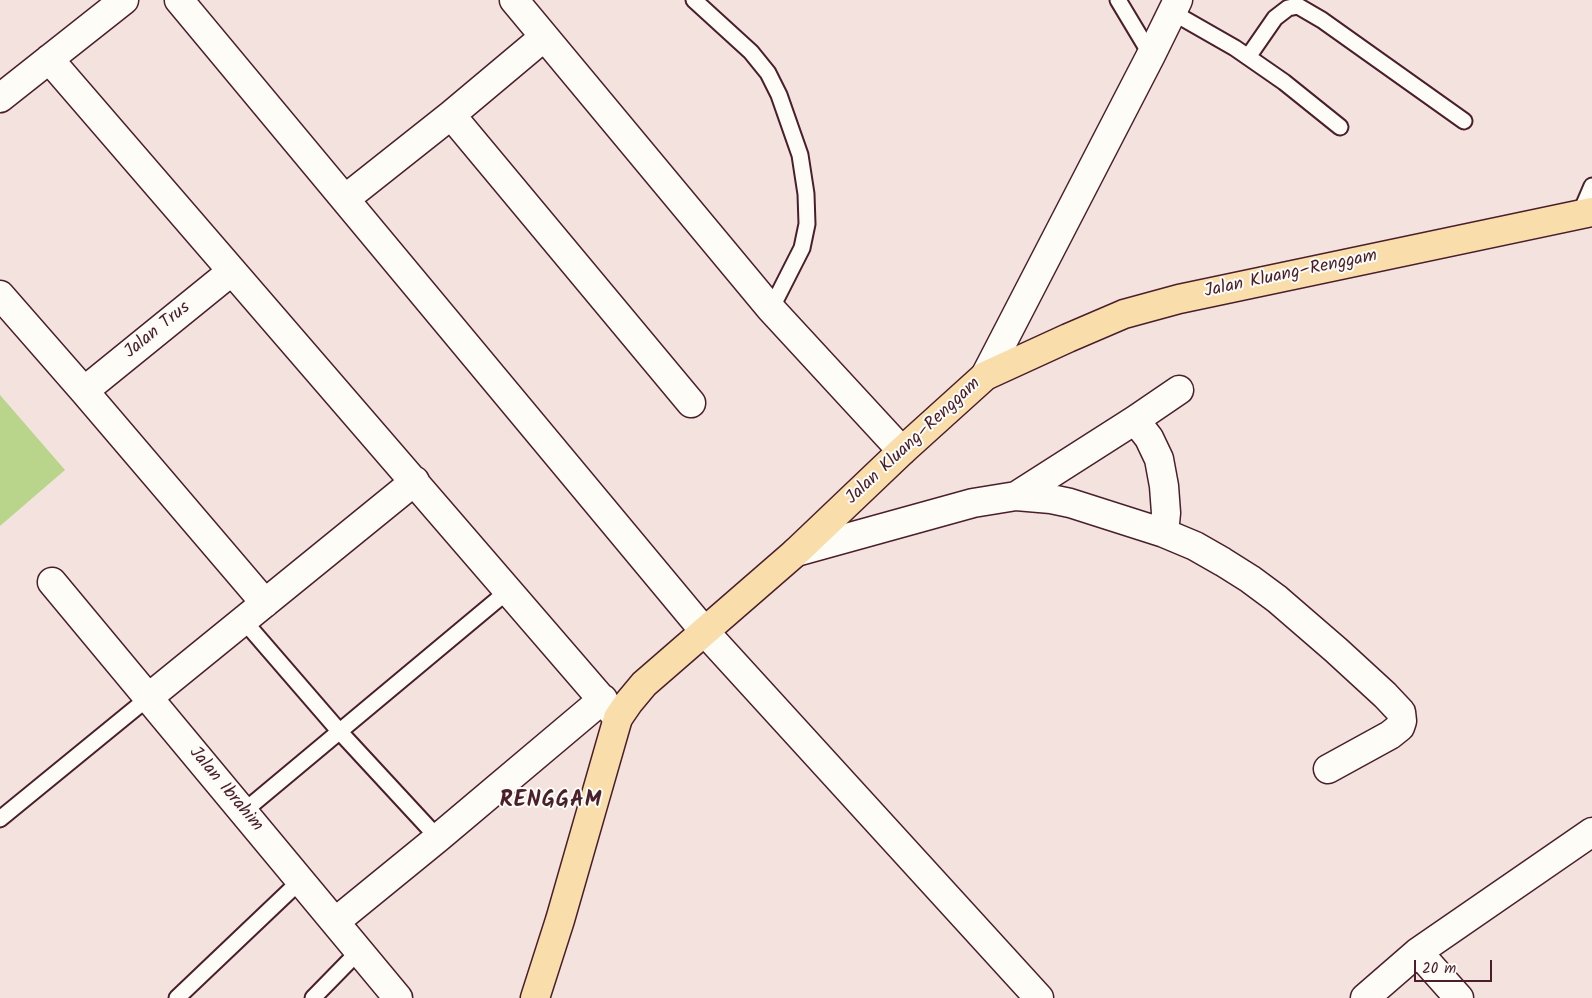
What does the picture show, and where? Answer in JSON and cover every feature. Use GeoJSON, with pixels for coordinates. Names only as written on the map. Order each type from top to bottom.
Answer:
{"type":"FeatureCollection","features":[{"type":"Feature","properties":{"kind":"main road","name":"Jalan Kluang–Renggam"},"geometry":{"type":"LineString","coordinates":[[535,998],[560,920],[611,708],[629,702],[644,684],[796,552],[902,451],[985,376],[1124,314],[1170,301],[1586,213]]}},
{"type":"Feature","properties":{"kind":"street"},"geometry":{"type":"LineString","coordinates":[[0,98],[124,0]]}},
{"type":"Feature","properties":{"kind":"street"},"geometry":{"type":"LineString","coordinates":[[179,0],[705,632],[1039,998]]}},
{"type":"Feature","properties":{"kind":"street"},"geometry":{"type":"LineString","coordinates":[[514,0],[771,309],[902,451]]}},
{"type":"Feature","properties":{"kind":"street"},"geometry":{"type":"LineString","coordinates":[[985,376],[1175,6]]}},
{"type":"Feature","properties":{"kind":"street"},"geometry":{"type":"LineString","coordinates":[[345,199],[451,115],[544,37]]}},
{"type":"Feature","properties":{"kind":"street"},"geometry":{"type":"LineString","coordinates":[[49,59],[611,708],[438,838],[335,922]]}},
{"type":"Feature","properties":{"kind":"street"},"geometry":{"type":"LineString","coordinates":[[451,115],[690,403]]}},
{"type":"Feature","properties":{"kind":"street","name":"Jalan Trus"},"geometry":{"type":"LineString","coordinates":[[84,390],[232,271]]}},
{"type":"Feature","properties":{"kind":"street"},"geometry":{"type":"LineString","coordinates":[[0,295],[84,390],[265,603]]}},
{"type":"Feature","properties":{"kind":"street"},"geometry":{"type":"LineString","coordinates":[[1016,496],[1179,390]]}},
{"type":"Feature","properties":{"kind":"street"},"geometry":{"type":"LineString","coordinates":[[1135,420],[1149,438],[1158,459],[1164,486],[1166,513],[1164,532]]}},
{"type":"Feature","properties":{"kind":"street"},"geometry":{"type":"LineString","coordinates":[[148,698],[415,481]]}},
{"type":"Feature","properties":{"kind":"street"},"geometry":{"type":"LineString","coordinates":[[796,552],[974,503],[1016,496],[1051,499],[1070,503],[1164,532],[1195,546],[1223,562],[1276,599],[1385,694],[1401,712],[1402,721],[1400,728],[1328,769]]}},
{"type":"Feature","properties":{"kind":"street","name":"Jalan Ibrahim"},"geometry":{"type":"LineString","coordinates":[[52,582],[398,998]]}},
{"type":"Feature","properties":{"kind":"street"},"geometry":{"type":"LineString","coordinates":[[1365,998],[1418,952],[1592,832]]}},
{"type":"Feature","properties":{"kind":"street"},"geometry":{"type":"LineString","coordinates":[[1418,952],[1459,998]]}},
{"type":"Feature","properties":{"kind":"lane"},"geometry":{"type":"LineString","coordinates":[[694,0],[751,52],[768,73],[779,95],[800,155],[806,194],[807,224],[802,248],[771,309]]}},
{"type":"Feature","properties":{"kind":"lane"},"geometry":{"type":"LineString","coordinates":[[1118,0],[1151,55]]}},
{"type":"Feature","properties":{"kind":"lane"},"geometry":{"type":"LineString","coordinates":[[1175,6],[1284,82],[1340,127]]}},
{"type":"Feature","properties":{"kind":"lane"},"geometry":{"type":"LineString","coordinates":[[1248,57],[1275,18],[1288,8],[1298,6],[1322,20],[1464,121]]}},
{"type":"Feature","properties":{"kind":"lane"},"geometry":{"type":"LineString","coordinates":[[1586,213],[1592,186]]}},
{"type":"Feature","properties":{"kind":"lane"},"geometry":{"type":"LineString","coordinates":[[243,812],[509,590]]}},
{"type":"Feature","properties":{"kind":"lane"},"geometry":{"type":"LineString","coordinates":[[244,621],[340,732],[438,838]]}},
{"type":"Feature","properties":{"kind":"lane"},"geometry":{"type":"LineString","coordinates":[[0,819],[148,698]]}},
{"type":"Feature","properties":{"kind":"lane"},"geometry":{"type":"LineString","coordinates":[[177,998],[300,881]]}},
{"type":"Feature","properties":{"kind":"lane"},"geometry":{"type":"LineString","coordinates":[[313,998],[359,951]]}},
{"type":"Feature","properties":{"kind":"green space"},"geometry":{"type":"Polygon","coordinates":[[[0,395],[65,470],[0,526],[0,395]]]}},
{"type":"Feature","properties":{"kind":"district","name":"RENGGAM"},"geometry":{"type":"Point","coordinates":[551,802]}}]}
